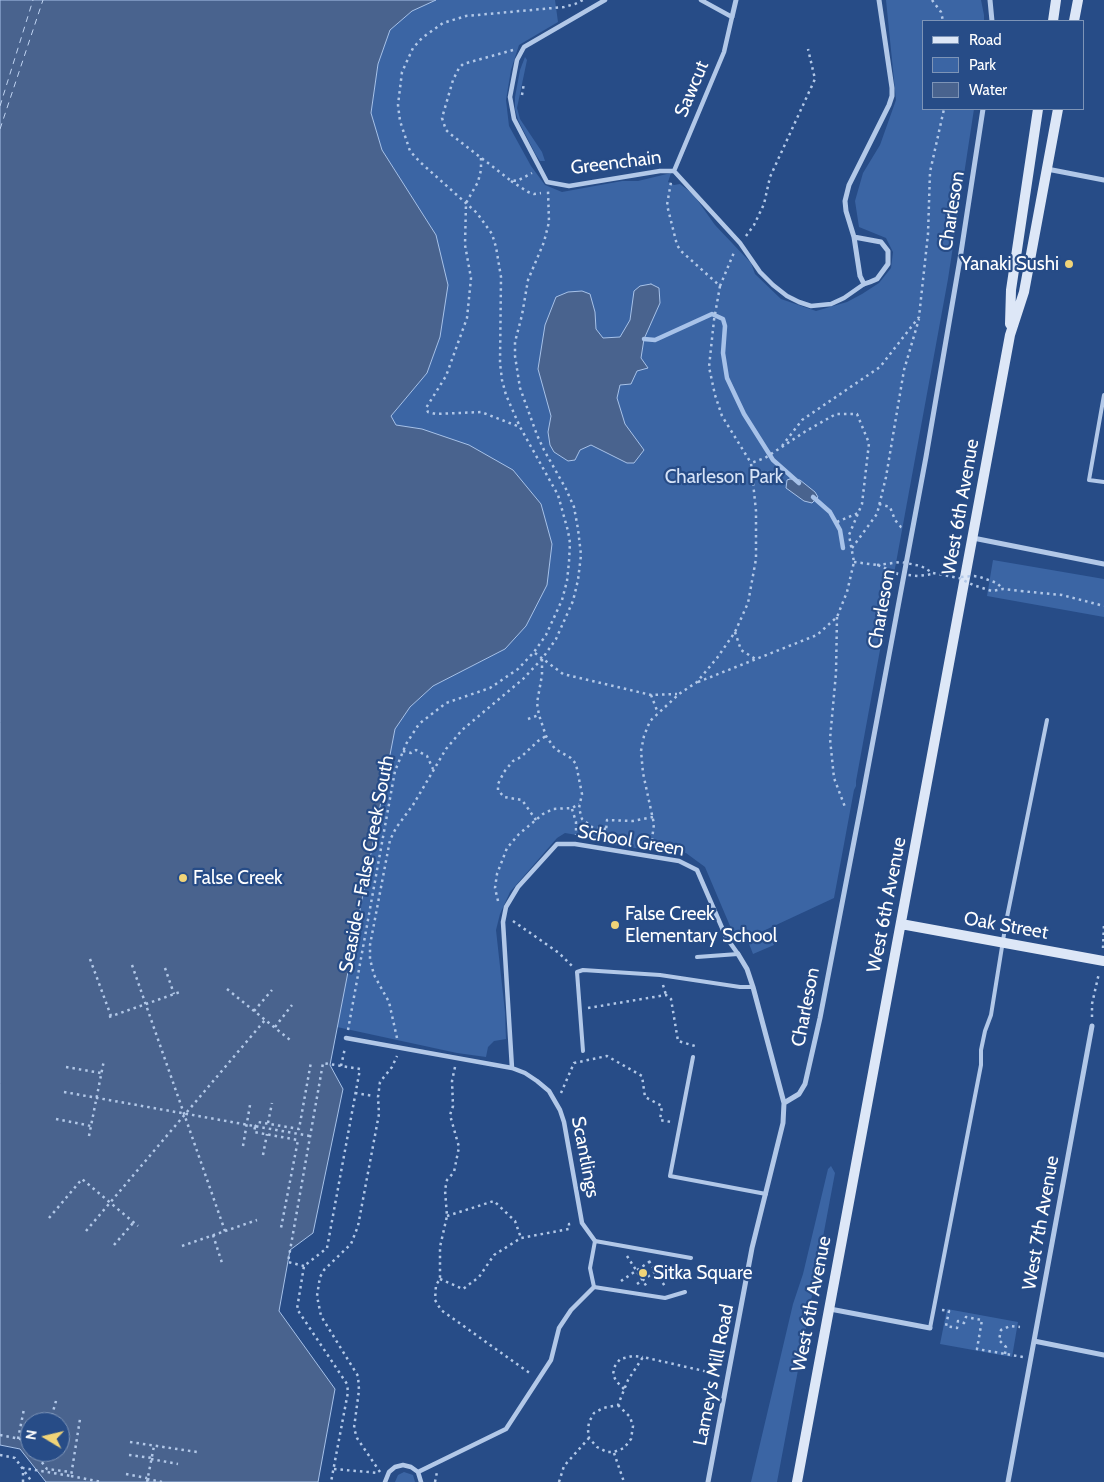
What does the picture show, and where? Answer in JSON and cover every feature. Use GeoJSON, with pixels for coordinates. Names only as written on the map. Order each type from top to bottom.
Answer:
{"type":"FeatureCollection","features":[{"type":"Feature","properties":{"kind":"main road"},"geometry":{"type":"LineString","coordinates":[[1053,20],[1056,0]]}},
{"type":"Feature","properties":{"kind":"main road"},"geometry":{"type":"LineString","coordinates":[[1074,20],[1078,0]]}},
{"type":"Feature","properties":{"kind":"main road","name":"West 6th Avenue"},"geometry":{"type":"LineString","coordinates":[[1010,335],[1011,290],[1038,110]]}},
{"type":"Feature","properties":{"kind":"main road","name":"West 6th Avenue"},"geometry":{"type":"LineString","coordinates":[[797,1482],[1010,335],[1024,292],[1058,110]]}},
{"type":"Feature","properties":{"kind":"main road","name":"Oak Street"},"geometry":{"type":"LineString","coordinates":[[901,924],[1102,961]]}},
{"type":"Feature","properties":{"kind":"street"},"geometry":{"type":"LineString","coordinates":[[524,47],[605,0]]}},
{"type":"Feature","properties":{"kind":"street"},"geometry":{"type":"LineString","coordinates":[[701,0],[732,17],[736,0]]}},
{"type":"Feature","properties":{"kind":"street"},"geometry":{"type":"LineString","coordinates":[[854,237],[881,242],[888,251],[888,264],[883,272],[877,279],[864,284],[860,276],[854,237],[846,211],[846,193],[892,96],[879,0]]}},
{"type":"Feature","properties":{"kind":"street"},"geometry":{"type":"LineString","coordinates":[[990,0],[992,20]]}},
{"type":"Feature","properties":{"kind":"street","name":"Sawcut"},"geometry":{"type":"LineString","coordinates":[[674,172],[724,52],[732,17]]}},
{"type":"Feature","properties":{"kind":"street","name":"Greenchain"},"geometry":{"type":"LineString","coordinates":[[524,47],[517,60],[514,74],[510,98],[511,108],[514,119],[547,182],[569,186],[660,171],[674,172],[740,243],[760,272],[787,296],[799,302],[818,306],[831,304],[844,298],[864,284]]}},
{"type":"Feature","properties":{"kind":"street","name":"Charleson"},"geometry":{"type":"LineString","coordinates":[[784,1102],[799,1094],[809,1072],[912,529],[960,259],[983,110]]}},
{"type":"Feature","properties":{"kind":"street"},"geometry":{"type":"LineString","coordinates":[[1047,169],[1104,180]]}},
{"type":"Feature","properties":{"kind":"street"},"geometry":{"type":"LineString","coordinates":[[973,538],[1104,564]]}},
{"type":"Feature","properties":{"kind":"street","name":"School Green"},"geometry":{"type":"LineString","coordinates":[[512,1068],[503,922],[506,907],[518,887],[557,844],[575,844],[679,861],[697,870],[726,937],[738,954]]}},
{"type":"Feature","properties":{"kind":"street","name":"Lamey's Mill Road"},"geometry":{"type":"LineString","coordinates":[[708,1482],[752,1248],[783,1123],[784,1102],[753,987],[747,969],[738,954]]}},
{"type":"Feature","properties":{"kind":"street","name":"West 7th Avenue"},"geometry":{"type":"LineString","coordinates":[[1008,1482],[1092,1026]]}},
{"type":"Feature","properties":{"kind":"street","name":"Scantlings"},"geometry":{"type":"LineString","coordinates":[[346,1038],[512,1068],[525,1073],[537,1081],[549,1091],[556,1101],[564,1122],[582,1223],[595,1241]]}},
{"type":"Feature","properties":{"kind":"street"},"geometry":{"type":"LineString","coordinates":[[418,1472],[469,1446],[502,1433],[506,1429],[550,1360],[559,1328],[570,1310],[594,1287]]}},
{"type":"Feature","properties":{"kind":"street"},"geometry":{"type":"LineString","coordinates":[[829,1309],[930,1328]]}},
{"type":"Feature","properties":{"kind":"street"},"geometry":{"type":"LineString","coordinates":[[1034,1341],[1104,1355]]}},
{"type":"Feature","properties":{"kind":"street"},"geometry":{"type":"LineString","coordinates":[[385,1482],[389,1472],[395,1467],[403,1465],[411,1467],[418,1472],[421,1482]]}},
{"type":"Feature","properties":{"kind":"lane"},"geometry":{"type":"LineString","coordinates":[[1104,395],[1089,480],[1104,482]]}},
{"type":"Feature","properties":{"kind":"lane"},"geometry":{"type":"LineString","coordinates":[[930,1328],[981,1065],[984,1030],[991,1014],[1002,943],[1047,720]]}},
{"type":"Feature","properties":{"kind":"lane"},"geometry":{"type":"LineString","coordinates":[[697,957],[738,954]]}},
{"type":"Feature","properties":{"kind":"lane"},"geometry":{"type":"LineString","coordinates":[[584,1051],[577,972],[583,970],[660,975],[753,987]]}},
{"type":"Feature","properties":{"kind":"lane"},"geometry":{"type":"LineString","coordinates":[[693,1057],[670,1176],[766,1194]]}},
{"type":"Feature","properties":{"kind":"lane"},"geometry":{"type":"LineString","coordinates":[[685,1292],[672,1296],[653,1297],[594,1287],[590,1268],[595,1241],[691,1258]]}},
{"type":"Feature","properties":{"kind":"path","name":"Seaside - False Creek South"},"geometry":{"type":"LineString","coordinates":[[341,1066],[392,787],[403,751],[419,724],[446,703],[490,688],[518,669],[534,652],[546,635],[562,600],[567,581],[570,543],[558,495],[520,427],[506,395],[502,380],[500,363],[501,277],[492,234],[477,213],[410,151],[404,137],[398,104],[402,72],[413,48],[432,30],[443,23],[455,19],[564,7],[582,0]]}},
{"type":"Feature","properties":{"kind":"path"},"geometry":{"type":"LineString","coordinates":[[932,0],[941,12],[943,20]]}},
{"type":"Feature","properties":{"kind":"path"},"geometry":{"type":"LineString","coordinates":[[524,47],[463,64],[456,74],[442,118],[448,133],[510,180],[528,192],[534,194],[541,193]]}},
{"type":"Feature","properties":{"kind":"path"},"geometry":{"type":"LineString","coordinates":[[697,682],[735,632],[748,603],[756,559],[756,512],[751,463],[722,416],[709,366],[715,309],[720,286],[732,254],[754,225],[764,204],[770,177],[815,79],[808,49]]}},
{"type":"Feature","properties":{"kind":"path"},"geometry":{"type":"LineString","coordinates":[[520,99],[524,82]]}},
{"type":"Feature","properties":{"kind":"path"},"geometry":{"type":"LineString","coordinates":[[852,549],[877,514],[886,477],[904,370],[919,317],[928,234],[930,172],[944,110]]}},
{"type":"Feature","properties":{"kind":"path"},"geometry":{"type":"LineString","coordinates":[[481,158],[478,182],[466,204],[465,245],[472,278],[467,318],[446,376],[426,410],[436,414],[480,412],[520,427]]}},
{"type":"Feature","properties":{"kind":"path"},"geometry":{"type":"LineString","coordinates":[[510,180],[517,181],[540,169]]}},
{"type":"Feature","properties":{"kind":"path"},"geometry":{"type":"LineString","coordinates":[[674,172],[668,190],[667,205],[677,245],[681,251],[720,286]]}},
{"type":"Feature","properties":{"kind":"path"},"geometry":{"type":"LineString","coordinates":[[334,1469],[381,1473],[357,1438],[354,1428],[359,1380],[321,1316],[317,1296],[320,1277],[324,1270],[351,1244],[358,1226],[379,1114],[378,1097],[380,1082],[397,1058],[398,1047],[389,1002],[374,975],[370,959],[370,946],[390,840],[446,749],[462,730],[523,679],[542,659],[556,639],[573,601],[578,580],[581,555],[574,507],[537,434],[520,388],[515,356],[515,342],[528,280],[544,242],[549,222],[550,210],[547,182]]}},
{"type":"Feature","properties":{"kind":"path"},"geometry":{"type":"LineString","coordinates":[[779,449],[802,420],[880,368],[919,317]]}},
{"type":"Feature","properties":{"kind":"path"},"geometry":{"type":"LineString","coordinates":[[751,463],[765,458],[836,414],[857,414],[869,443],[862,504],[849,535],[854,562],[847,592],[837,617],[836,673],[830,739],[834,778],[845,808]]}},
{"type":"Feature","properties":{"kind":"path"},"geometry":{"type":"LineString","coordinates":[[879,504],[890,507],[895,520],[901,527],[912,529]]}},
{"type":"Feature","properties":{"kind":"path"},"geometry":{"type":"LineString","coordinates":[[837,522],[858,513]]}},
{"type":"Feature","properties":{"kind":"path"},"geometry":{"type":"LineString","coordinates":[[854,562],[876,565],[898,574],[918,576],[933,573]]}},
{"type":"Feature","properties":{"kind":"path"},"geometry":{"type":"LineString","coordinates":[[876,565],[901,562],[922,566],[933,573],[959,578],[992,591],[1003,589],[1062,595],[1104,606]]}},
{"type":"Feature","properties":{"kind":"path"},"geometry":{"type":"LineString","coordinates":[[959,578],[980,577],[996,583],[1003,589]]}},
{"type":"Feature","properties":{"kind":"path"},"geometry":{"type":"LineString","coordinates":[[650,856],[654,824],[643,773],[641,752],[650,721],[679,694],[697,682],[818,635],[837,617]]}},
{"type":"Feature","properties":{"kind":"path"},"geometry":{"type":"LineString","coordinates":[[735,632],[741,650],[757,660]]}},
{"type":"Feature","properties":{"kind":"path"},"geometry":{"type":"LineString","coordinates":[[534,652],[563,674],[652,695],[679,694]]}},
{"type":"Feature","properties":{"kind":"path"},"geometry":{"type":"LineString","coordinates":[[542,659],[542,675],[537,703],[546,736],[555,750],[570,758],[576,764],[582,794],[579,804],[580,814],[584,823],[592,827],[606,829]]}},
{"type":"Feature","properties":{"kind":"path"},"geometry":{"type":"LineString","coordinates":[[652,695],[658,713]]}},
{"type":"Feature","properties":{"kind":"path"},"geometry":{"type":"LineString","coordinates":[[528,719],[539,714]]}},
{"type":"Feature","properties":{"kind":"path"},"geometry":{"type":"LineString","coordinates":[[536,820],[522,800],[504,797],[497,788],[499,780],[509,766],[546,736]]}},
{"type":"Feature","properties":{"kind":"path"},"geometry":{"type":"LineString","coordinates":[[403,751],[411,752],[416,750],[427,756],[433,769]]}},
{"type":"Feature","properties":{"kind":"path"},"geometry":{"type":"LineString","coordinates":[[569,963],[559,953],[505,915],[498,902],[495,888],[496,874],[507,848],[519,834],[543,814],[553,809],[572,808],[579,804]]}},
{"type":"Feature","properties":{"kind":"path"},"geometry":{"type":"LineString","coordinates":[[572,808],[576,822],[575,844]]}},
{"type":"Feature","properties":{"kind":"path"},"geometry":{"type":"LineString","coordinates":[[604,849],[607,820],[633,821],[653,817]]}},
{"type":"Feature","properties":{"kind":"path"},"geometry":{"type":"LineString","coordinates":[[1092,1026],[1091,1006],[1102,961],[1104,924]]}},
{"type":"Feature","properties":{"kind":"path"},"geometry":{"type":"LineString","coordinates":[[90,958],[110,1016],[180,992]]}},
{"type":"Feature","properties":{"kind":"path"},"geometry":{"type":"LineString","coordinates":[[132,965],[225,1231]]}},
{"type":"Feature","properties":{"kind":"path"},"geometry":{"type":"LineString","coordinates":[[165,968],[174,994]]}},
{"type":"Feature","properties":{"kind":"path"},"geometry":{"type":"LineString","coordinates":[[227,989],[290,1040]]}},
{"type":"Feature","properties":{"kind":"path"},"geometry":{"type":"LineString","coordinates":[[254,1011],[272,990]]}},
{"type":"Feature","properties":{"kind":"path"},"geometry":{"type":"LineString","coordinates":[[580,1009],[666,995],[671,999],[678,1040],[695,1046],[693,1057]]}},
{"type":"Feature","properties":{"kind":"path"},"geometry":{"type":"LineString","coordinates":[[274,1027],[292,1005]]}},
{"type":"Feature","properties":{"kind":"path"},"geometry":{"type":"LineString","coordinates":[[86,1231],[265,1020]]}},
{"type":"Feature","properties":{"kind":"path"},"geometry":{"type":"LineString","coordinates":[[556,1101],[574,1063],[607,1056],[642,1076],[645,1097],[662,1106],[660,1120],[680,1124]]}},
{"type":"Feature","properties":{"kind":"path"},"geometry":{"type":"LineString","coordinates":[[457,1059],[452,1081],[453,1106],[450,1115],[459,1147],[454,1172],[447,1180],[445,1190],[447,1216],[440,1247],[440,1279],[436,1285],[435,1300],[441,1310],[538,1380]]}},
{"type":"Feature","properties":{"kind":"path"},"geometry":{"type":"LineString","coordinates":[[89,1136],[104,1060]]}},
{"type":"Feature","properties":{"kind":"path"},"geometry":{"type":"LineString","coordinates":[[281,1228],[298,1140],[254,1132],[258,1122],[299,1129],[311,1062]]}},
{"type":"Feature","properties":{"kind":"path"},"geometry":{"type":"LineString","coordinates":[[304,1266],[288,1262],[323,1063],[360,1070],[327,1248],[304,1266],[297,1309],[347,1384],[348,1392],[331,1482]]}},
{"type":"Feature","properties":{"kind":"path"},"geometry":{"type":"LineString","coordinates":[[66,1067],[102,1074]]}},
{"type":"Feature","properties":{"kind":"path"},"geometry":{"type":"LineString","coordinates":[[64,1092],[310,1136]]}},
{"type":"Feature","properties":{"kind":"path"},"geometry":{"type":"LineString","coordinates":[[355,1093],[374,1096]]}},
{"type":"Feature","properties":{"kind":"path"},"geometry":{"type":"LineString","coordinates":[[268,1124],[272,1103]]}},
{"type":"Feature","properties":{"kind":"path"},"geometry":{"type":"LineString","coordinates":[[243,1146],[250,1105]]}},
{"type":"Feature","properties":{"kind":"path"},"geometry":{"type":"LineString","coordinates":[[56,1119],[91,1126]]}},
{"type":"Feature","properties":{"kind":"path"},"geometry":{"type":"LineString","coordinates":[[263,1155],[267,1134]]}},
{"type":"Feature","properties":{"kind":"path"},"geometry":{"type":"LineString","coordinates":[[49,1218],[82,1179],[138,1226]]}},
{"type":"Feature","properties":{"kind":"path"},"geometry":{"type":"LineString","coordinates":[[447,1216],[494,1201],[515,1221],[521,1238]]}},
{"type":"Feature","properties":{"kind":"path"},"geometry":{"type":"LineString","coordinates":[[182,1246],[257,1220]]}},
{"type":"Feature","properties":{"kind":"path"},"geometry":{"type":"LineString","coordinates":[[114,1245],[133,1222]]}},
{"type":"Feature","properties":{"kind":"path"},"geometry":{"type":"LineString","coordinates":[[440,1279],[464,1289],[479,1277],[494,1255],[521,1238],[570,1230],[569,1224],[582,1223]]}},
{"type":"Feature","properties":{"kind":"path"},"geometry":{"type":"LineString","coordinates":[[213,1235],[222,1263]]}},
{"type":"Feature","properties":{"kind":"path"},"geometry":{"type":"LineString","coordinates":[[620,1245],[653,1297]]}},
{"type":"Feature","properties":{"kind":"path"},"geometry":{"type":"LineString","coordinates":[[641,1249],[672,1296]]}},
{"type":"Feature","properties":{"kind":"path"},"geometry":{"type":"LineString","coordinates":[[610,1289],[663,1253]]}},
{"type":"Feature","properties":{"kind":"path"},"geometry":{"type":"LineString","coordinates":[[626,1292],[680,1256]]}},
{"type":"Feature","properties":{"kind":"path"},"geometry":{"type":"LineString","coordinates":[[949,1311],[946,1326],[957,1328],[958,1322],[964,1323],[966,1317],[982,1320],[977,1349],[1023,1357]]}},
{"type":"Feature","properties":{"kind":"path"},"geometry":{"type":"LineString","coordinates":[[1005,1354],[1006,1348],[1000,1340],[1001,1330],[1010,1326],[1020,1328]]}},
{"type":"Feature","properties":{"kind":"path"},"geometry":{"type":"LineString","coordinates":[[624,1390],[613,1374],[615,1366],[620,1359],[633,1356],[718,1374]]}},
{"type":"Feature","properties":{"kind":"path"},"geometry":{"type":"LineString","coordinates":[[618,1405],[624,1390],[643,1357]]}},
{"type":"Feature","properties":{"kind":"path"},"geometry":{"type":"LineString","coordinates":[[53,1412],[56,1402]]}},
{"type":"Feature","properties":{"kind":"path"},"geometry":{"type":"LineString","coordinates":[[618,1405],[630,1417],[634,1426],[631,1439],[624,1448],[614,1452],[607,1452],[597,1447],[589,1438],[589,1422],[594,1413],[603,1408],[618,1405]]}},
{"type":"Feature","properties":{"kind":"path"},"geometry":{"type":"LineString","coordinates":[[0,1436],[18,1439],[24,1409]]}},
{"type":"Feature","properties":{"kind":"path"},"geometry":{"type":"LineString","coordinates":[[71,1474],[80,1418]]}},
{"type":"Feature","properties":{"kind":"path"},"geometry":{"type":"LineString","coordinates":[[558,1482],[564,1466],[589,1438]]}},
{"type":"Feature","properties":{"kind":"path"},"geometry":{"type":"LineString","coordinates":[[130,1442],[197,1452]]}},
{"type":"Feature","properties":{"kind":"path"},"geometry":{"type":"LineString","coordinates":[[147,1480],[154,1446]]}},
{"type":"Feature","properties":{"kind":"path"},"geometry":{"type":"LineString","coordinates":[[614,1452],[624,1482]]}},
{"type":"Feature","properties":{"kind":"path"},"geometry":{"type":"LineString","coordinates":[[129,1454],[178,1464]]}},
{"type":"Feature","properties":{"kind":"path"},"geometry":{"type":"LineString","coordinates":[[0,1455],[14,1458],[32,1482]]}},
{"type":"Feature","properties":{"kind":"path"},"geometry":{"type":"LineString","coordinates":[[41,1462],[47,1469],[102,1482]]}},
{"type":"Feature","properties":{"kind":"path"},"geometry":{"type":"LineString","coordinates":[[23,1468],[71,1474]]}},
{"type":"Feature","properties":{"kind":"path"},"geometry":{"type":"LineString","coordinates":[[23,1468],[23,1482]]}},
{"type":"Feature","properties":{"kind":"path"},"geometry":{"type":"LineString","coordinates":[[126,1474],[162,1482]]}},
{"type":"Feature","properties":{"kind":"green space","name":"Charleson Park"},"geometry":{"type":"Polygon","coordinates":[[[436,0],[555,0],[558,22],[519,45],[511,70],[506,100],[509,126],[531,166],[545,185],[562,192],[622,181],[638,181],[671,173],[668,182],[674,185],[680,184],[693,194],[715,225],[751,263],[755,274],[781,299],[816,311],[847,302],[862,294],[879,283],[891,268],[893,252],[886,238],[859,227],[855,201],[863,173],[880,145],[896,100],[886,0],[981,0],[984,15],[984,20],[922,20],[922,110],[974,110],[948,279],[834,898],[746,939],[733,933],[705,867],[686,853],[649,847],[649,850],[607,844],[607,840],[565,833],[557,838],[510,892],[500,914],[496,930],[506,1039],[494,1041],[488,1047],[486,1057],[457,1053],[337,1027],[395,729],[410,707],[433,686],[505,649],[422,429],[396,425],[391,416],[427,373],[440,337],[436,235],[382,150],[371,113],[378,64],[390,30],[412,11],[436,0]]]}},
{"type":"Feature","properties":{"kind":"green space"},"geometry":{"type":"Polygon","coordinates":[[[525,57],[527,60],[517,108],[520,119],[542,152],[545,161],[540,161],[536,155],[518,120],[515,109],[515,97],[520,70],[525,57]]]}},
{"type":"Feature","properties":{"kind":"green space"},"geometry":{"type":"Polygon","coordinates":[[[993,560],[1104,579],[1104,617],[987,596],[993,560]]]}},
{"type":"Feature","properties":{"kind":"green space"},"geometry":{"type":"Polygon","coordinates":[[[768,932],[774,945],[753,954],[748,941],[768,932]]]}},
{"type":"Feature","properties":{"kind":"green space"},"geometry":{"type":"Polygon","coordinates":[[[831,1166],[835,1173],[777,1482],[751,1482],[793,1304],[803,1274],[828,1169],[831,1166]]]}},
{"type":"Feature","properties":{"kind":"green space"},"geometry":{"type":"Polygon","coordinates":[[[947,1309],[1018,1322],[1012,1357],[940,1344],[947,1309]]]}},
{"type":"Feature","properties":{"kind":"green space"},"geometry":{"type":"Polygon","coordinates":[[[404,1472],[413,1475],[415,1482],[395,1482],[398,1475],[404,1472]]]}},
{"type":"Feature","properties":{"kind":"water","name":"False Creek"},"geometry":{"type":"Polygon","coordinates":[[[0,0],[436,0],[412,11],[390,30],[378,64],[371,113],[382,150],[436,235],[448,285],[440,337],[427,373],[391,416],[396,425],[422,429],[469,445],[513,470],[541,504],[552,544],[547,585],[526,626],[505,649],[433,686],[410,707],[395,729],[330,1065],[343,1089],[313,1233],[290,1250],[279,1311],[335,1389],[318,1482],[46,1482],[30,1462],[70,1462],[70,1412],[20,1412],[20,1449],[0,1445],[0,0]]]}},
{"type":"Feature","properties":{"kind":"water"},"geometry":{"type":"Polygon","coordinates":[[[651,284],[659,288],[660,303],[644,339],[641,358],[648,368],[637,371],[631,384],[620,385],[617,398],[625,424],[644,450],[634,463],[627,463],[591,445],[580,450],[575,460],[568,461],[554,452],[550,445],[548,432],[551,416],[538,369],[545,325],[556,297],[568,292],[582,291],[590,294],[595,312],[596,329],[603,338],[620,337],[630,320],[634,291],[640,286],[651,284]]]}},
{"type":"Feature","properties":{"kind":"water"},"geometry":{"type":"Polygon","coordinates":[[[787,480],[800,480],[815,492],[818,497],[812,503],[804,501],[786,488],[787,480]]]}},
{"type":"Feature","properties":{"kind":"waterway"},"geometry":{"type":"LineString","coordinates":[[644,339],[655,340],[712,314],[723,319],[725,326],[723,353],[727,378],[744,414],[773,460],[799,483]]}},
{"type":"Feature","properties":{"kind":"waterway"},"geometry":{"type":"LineString","coordinates":[[813,497],[830,512],[840,530],[843,548]]}},
{"type":"Feature","properties":{"kind":"ferry route"},"geometry":{"type":"LineString","coordinates":[[0,106],[33,0]]}},
{"type":"Feature","properties":{"kind":"ferry route"},"geometry":{"type":"LineString","coordinates":[[0,129],[43,0]]}},
{"type":"Feature","properties":{"kind":"place","name":"Yanaki Sushi"},"geometry":{"type":"Point","coordinates":[1069,264]}},
{"type":"Feature","properties":{"kind":"place","name":"False Creek"},"geometry":{"type":"Point","coordinates":[183,878]}},
{"type":"Feature","properties":{"kind":"place","name":"False Creek Elementary School"},"geometry":{"type":"Point","coordinates":[615,925]}},
{"type":"Feature","properties":{"kind":"place","name":"Sitka Square"},"geometry":{"type":"Point","coordinates":[643,1273]}}]}
